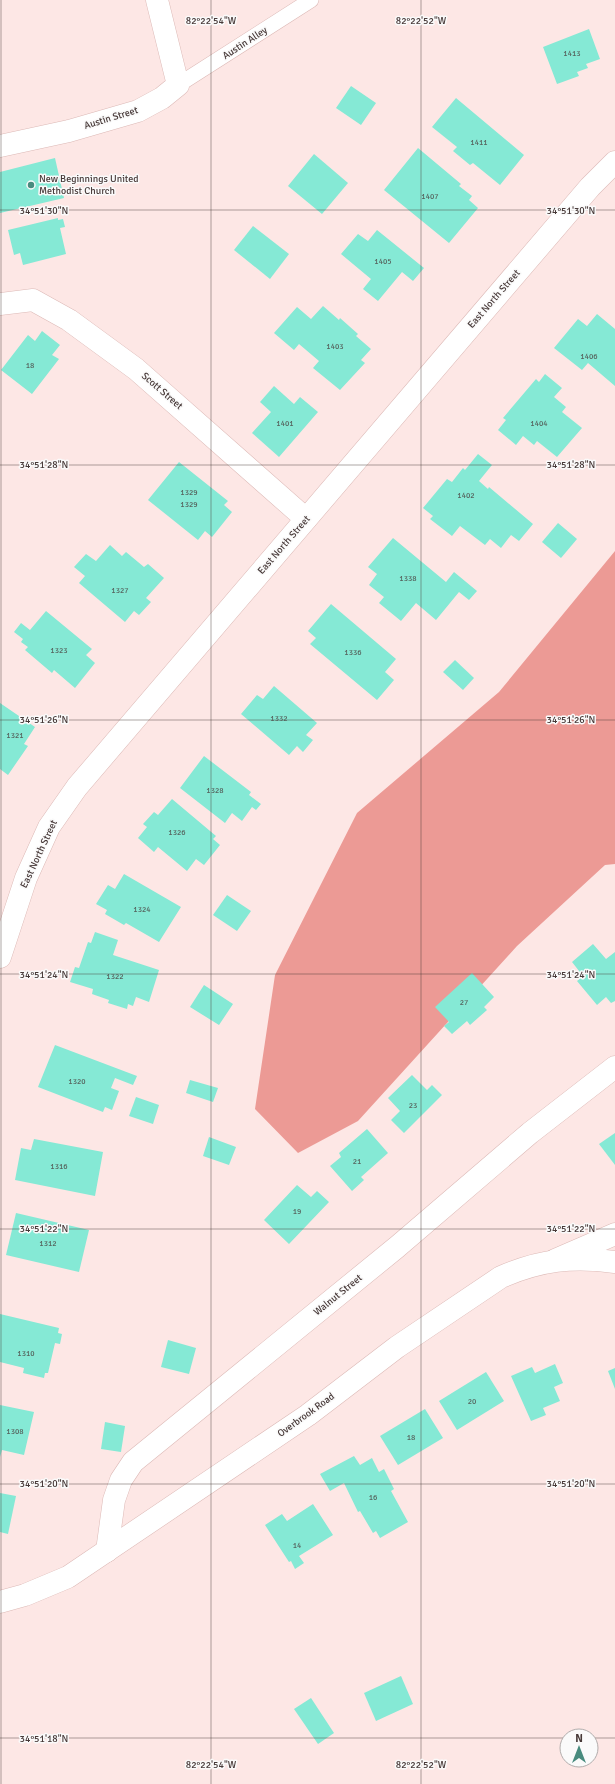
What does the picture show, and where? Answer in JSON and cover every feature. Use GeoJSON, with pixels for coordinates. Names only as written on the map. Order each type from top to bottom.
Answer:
{"type":"FeatureCollection","features":[{"type":"Feature","properties":{"kind":"street"},"geometry":{"type":"LineString","coordinates":[[157,0],[178,85]]}},
{"type":"Feature","properties":{"kind":"street","name":"Austin Street"},"geometry":{"type":"LineString","coordinates":[[0,146],[69,130],[138,111],[162,98],[178,85]]}},
{"type":"Feature","properties":{"kind":"street","name":"East North Street"},"geometry":{"type":"LineString","coordinates":[[0,957],[26,878],[49,827],[77,787],[590,187],[615,162]]}},
{"type":"Feature","properties":{"kind":"street","name":"Scott Street"},"geometry":{"type":"LineString","coordinates":[[0,304],[33,300],[69,320],[136,369],[306,519]]}},
{"type":"Feature","properties":{"kind":"street","name":"Walnut Street"},"geometry":{"type":"LineString","coordinates":[[107,1551],[114,1500],[121,1480],[133,1462],[397,1247],[530,1133],[615,1067]]}},
{"type":"Feature","properties":{"kind":"street","name":"Overbrook Road"},"geometry":{"type":"LineString","coordinates":[[0,1602],[25,1595],[68,1578],[308,1415],[397,1347],[478,1291],[501,1277],[520,1268],[555,1260],[615,1234]]}},
{"type":"Feature","properties":{"kind":"street"},"geometry":{"type":"LineString","coordinates":[[555,1260],[594,1259],[615,1262]]}},
{"type":"Feature","properties":{"kind":"lane","name":"Austin Alley"},"geometry":{"type":"LineString","coordinates":[[178,85],[311,0]]}},
{"type":"Feature","properties":{"kind":"shaded area"},"geometry":{"type":"Polygon","coordinates":[[[615,551],[615,864],[605,865],[517,946],[358,1121],[298,1153],[255,1109],[275,975],[357,813],[499,692],[615,551]]]}},
{"type":"Feature","properties":{"kind":"building"},"geometry":{"type":"Polygon","coordinates":[[[589,29],[600,59],[586,64],[588,68],[577,72],[579,76],[557,84],[543,47],[589,29]]]}},
{"type":"Feature","properties":{"kind":"building"},"geometry":{"type":"Polygon","coordinates":[[[351,86],[376,103],[361,125],[336,108],[351,86]]]}},
{"type":"Feature","properties":{"kind":"building"},"geometry":{"type":"Polygon","coordinates":[[[456,98],[524,155],[500,185],[473,163],[470,165],[453,151],[457,147],[432,127],[456,98]]]}},
{"type":"Feature","properties":{"kind":"building"},"geometry":{"type":"Polygon","coordinates":[[[418,148],[461,184],[459,186],[472,196],[469,200],[478,208],[449,243],[384,190],[418,148]]]}},
{"type":"Feature","properties":{"kind":"building"},"geometry":{"type":"Polygon","coordinates":[[[314,154],[348,183],[322,214],[288,186],[314,154]]]}},
{"type":"Feature","properties":{"kind":"building","name":"New Beginnings United Methodist Church"},"geometry":{"type":"Polygon","coordinates":[[[55,158],[64,198],[0,213],[0,172],[55,158]]]}},
{"type":"Feature","properties":{"kind":"building"},"geometry":{"type":"Polygon","coordinates":[[[58,218],[58,220],[63,219],[65,227],[60,228],[66,254],[23,265],[20,253],[14,255],[8,230],[58,218]]]}},
{"type":"Feature","properties":{"kind":"building"},"geometry":{"type":"Polygon","coordinates":[[[253,226],[289,254],[270,279],[234,250],[253,226]]]}},
{"type":"Feature","properties":{"kind":"building"},"geometry":{"type":"Polygon","coordinates":[[[377,230],[424,268],[413,281],[402,272],[378,301],[363,289],[371,279],[341,254],[358,234],[368,241],[377,230]]]}},
{"type":"Feature","properties":{"kind":"building"},"geometry":{"type":"Polygon","coordinates":[[[323,306],[339,320],[340,318],[358,334],[356,336],[371,349],[361,360],[365,363],[340,390],[313,368],[319,361],[299,344],[294,350],[274,333],[297,307],[311,319],[323,306]]]}},
{"type":"Feature","properties":{"kind":"building"},"geometry":{"type":"Polygon","coordinates":[[[597,314],[615,329],[615,386],[588,363],[582,370],[554,348],[578,319],[587,326],[597,314]]]}},
{"type":"Feature","properties":{"kind":"building"},"geometry":{"type":"Polygon","coordinates":[[[42,331],[60,345],[52,355],[59,359],[32,394],[1,370],[28,335],[35,341],[42,331]]]}},
{"type":"Feature","properties":{"kind":"building"},"geometry":{"type":"Polygon","coordinates":[[[545,374],[562,388],[554,397],[566,407],[562,412],[582,428],[557,457],[537,441],[534,445],[523,436],[516,445],[498,430],[506,420],[503,418],[536,379],[539,382],[545,374]]]}},
{"type":"Feature","properties":{"kind":"building"},"geometry":{"type":"Polygon","coordinates":[[[274,386],[294,404],[300,397],[318,412],[279,457],[252,433],[271,412],[260,402],[274,386]]]}},
{"type":"Feature","properties":{"kind":"building"},"geometry":{"type":"Polygon","coordinates":[[[478,454],[492,465],[479,481],[488,489],[489,487],[533,524],[519,541],[511,535],[501,548],[490,539],[485,545],[460,526],[452,536],[430,519],[433,516],[423,508],[447,479],[452,482],[463,468],[465,470],[478,454]]]}},
{"type":"Feature","properties":{"kind":"building"},"geometry":{"type":"Polygon","coordinates":[[[179,462],[228,501],[224,505],[232,512],[212,537],[205,531],[198,540],[148,500],[179,462]]]}},
{"type":"Feature","properties":{"kind":"building"},"geometry":{"type":"Polygon","coordinates":[[[558,523],[577,539],[561,558],[542,542],[558,523]]]}},
{"type":"Feature","properties":{"kind":"building"},"geometry":{"type":"Polygon","coordinates":[[[393,538],[446,582],[454,572],[477,591],[469,600],[459,592],[436,620],[416,603],[401,621],[379,603],[384,597],[369,585],[377,574],[368,567],[393,538]]]}},
{"type":"Feature","properties":{"kind":"building"},"geometry":{"type":"Polygon","coordinates":[[[110,545],[122,556],[126,552],[144,567],[148,564],[164,578],[146,598],[151,602],[139,615],[134,611],[125,622],[79,583],[85,576],[74,567],[86,554],[96,561],[110,545]]]}},
{"type":"Feature","properties":{"kind":"building"},"geometry":{"type":"Polygon","coordinates":[[[331,604],[396,659],[385,672],[394,680],[377,700],[310,644],[316,638],[308,631],[331,604]]]}},
{"type":"Feature","properties":{"kind":"building"},"geometry":{"type":"Polygon","coordinates":[[[46,611],[92,649],[86,655],[95,663],[75,688],[54,670],[52,673],[25,650],[28,647],[21,642],[23,639],[14,632],[21,623],[30,630],[46,611]]]}},
{"type":"Feature","properties":{"kind":"building"},"geometry":{"type":"Polygon","coordinates":[[[455,660],[474,678],[463,690],[443,672],[455,660]]]}},
{"type":"Feature","properties":{"kind":"building"},"geometry":{"type":"Polygon","coordinates":[[[274,686],[317,723],[306,735],[313,740],[303,752],[297,746],[289,755],[241,714],[257,695],[263,699],[274,686]]]}},
{"type":"Feature","properties":{"kind":"building"},"geometry":{"type":"Polygon","coordinates":[[[0,703],[35,727],[24,744],[28,746],[8,775],[0,769],[0,703]]]}},
{"type":"Feature","properties":{"kind":"building"},"geometry":{"type":"Polygon","coordinates":[[[204,756],[251,792],[249,795],[261,804],[256,810],[252,807],[242,821],[232,813],[225,823],[180,788],[204,756]]]}},
{"type":"Feature","properties":{"kind":"building"},"geometry":{"type":"Polygon","coordinates":[[[172,799],[216,836],[213,839],[220,845],[204,865],[196,859],[187,871],[158,847],[154,852],[138,838],[147,827],[143,824],[154,812],[158,815],[172,799]]]}},
{"type":"Feature","properties":{"kind":"building"},"geometry":{"type":"Polygon","coordinates":[[[124,874],[181,907],[159,942],[126,923],[124,925],[105,914],[107,910],[96,904],[108,885],[115,889],[124,874]]]}},
{"type":"Feature","properties":{"kind":"building"},"geometry":{"type":"Polygon","coordinates":[[[227,895],[251,911],[237,931],[213,915],[227,895]]]}},
{"type":"Feature","properties":{"kind":"building"},"geometry":{"type":"Polygon","coordinates":[[[95,932],[118,940],[113,955],[159,970],[149,1002],[136,997],[133,1006],[128,1004],[127,1009],[108,1003],[109,1000],[92,994],[93,989],[70,982],[75,967],[79,968],[88,942],[91,943],[95,932]]]}},
{"type":"Feature","properties":{"kind":"building"},"geometry":{"type":"Polygon","coordinates":[[[593,944],[606,959],[615,952],[615,1001],[611,1003],[606,997],[597,1005],[577,981],[583,976],[572,962],[593,944]]]}},
{"type":"Feature","properties":{"kind":"building"},"geometry":{"type":"Polygon","coordinates":[[[472,973],[494,997],[484,1007],[487,1010],[470,1025],[467,1021],[452,1034],[444,1026],[449,1022],[435,1007],[472,973]]]}},
{"type":"Feature","properties":{"kind":"building"},"geometry":{"type":"Polygon","coordinates":[[[204,985],[233,1004],[219,1025],[190,1007],[204,985]]]}},
{"type":"Feature","properties":{"kind":"building"},"geometry":{"type":"Polygon","coordinates":[[[55,1045],[137,1076],[133,1085],[115,1078],[111,1088],[119,1091],[112,1110],[105,1107],[103,1112],[38,1087],[55,1045]]]}},
{"type":"Feature","properties":{"kind":"building"},"geometry":{"type":"Polygon","coordinates":[[[412,1075],[427,1090],[432,1085],[442,1095],[404,1133],[391,1120],[400,1111],[388,1098],[412,1075]]]}},
{"type":"Feature","properties":{"kind":"building"},"geometry":{"type":"Polygon","coordinates":[[[190,1080],[218,1088],[213,1102],[186,1093],[190,1080]]]}},
{"type":"Feature","properties":{"kind":"building"},"geometry":{"type":"Polygon","coordinates":[[[136,1097],[159,1105],[153,1124],[129,1116],[136,1097]]]}},
{"type":"Feature","properties":{"kind":"building"},"geometry":{"type":"Polygon","coordinates":[[[367,1129],[388,1153],[361,1177],[364,1180],[352,1191],[330,1166],[341,1157],[339,1153],[367,1129]]]}},
{"type":"Feature","properties":{"kind":"building"},"geometry":{"type":"Polygon","coordinates":[[[615,1133],[615,1165],[599,1144],[615,1133]]]}},
{"type":"Feature","properties":{"kind":"building"},"geometry":{"type":"Polygon","coordinates":[[[209,1137],[236,1147],[229,1165],[203,1156],[209,1137]]]}},
{"type":"Feature","properties":{"kind":"building"},"geometry":{"type":"Polygon","coordinates":[[[34,1139],[103,1152],[95,1196],[15,1180],[21,1148],[31,1150],[34,1139]]]}},
{"type":"Feature","properties":{"kind":"building"},"geometry":{"type":"Polygon","coordinates":[[[297,1185],[311,1197],[317,1191],[329,1202],[289,1244],[264,1220],[297,1185]]]}},
{"type":"Feature","properties":{"kind":"building"},"geometry":{"type":"Polygon","coordinates":[[[16,1213],[89,1230],[79,1272],[6,1255],[16,1213]]]}},
{"type":"Feature","properties":{"kind":"building"},"geometry":{"type":"Polygon","coordinates":[[[0,1314],[59,1328],[58,1333],[62,1334],[60,1344],[55,1343],[48,1373],[45,1373],[44,1378],[23,1373],[24,1368],[0,1362],[0,1314]]]}},
{"type":"Feature","properties":{"kind":"building"},"geometry":{"type":"Polygon","coordinates":[[[168,1340],[196,1348],[189,1374],[161,1367],[168,1340]]]}},
{"type":"Feature","properties":{"kind":"building"},"geometry":{"type":"Polygon","coordinates":[[[555,1364],[563,1383],[554,1387],[560,1401],[543,1408],[546,1415],[531,1421],[511,1376],[532,1367],[535,1373],[555,1364]]]}},
{"type":"Feature","properties":{"kind":"building"},"geometry":{"type":"Polygon","coordinates":[[[615,1368],[615,1389],[608,1371],[615,1368]]]}},
{"type":"Feature","properties":{"kind":"building"},"geometry":{"type":"Polygon","coordinates":[[[486,1372],[504,1401],[457,1430],[439,1401],[486,1372]]]}},
{"type":"Feature","properties":{"kind":"building"},"geometry":{"type":"Polygon","coordinates":[[[0,1405],[34,1412],[24,1455],[2,1450],[0,1457],[0,1405]]]}},
{"type":"Feature","properties":{"kind":"building"},"geometry":{"type":"Polygon","coordinates":[[[425,1409],[443,1438],[398,1465],[380,1436],[425,1409]]]}},
{"type":"Feature","properties":{"kind":"building"},"geometry":{"type":"Polygon","coordinates":[[[105,1422],[125,1426],[121,1452],[101,1449],[105,1422]]]}},
{"type":"Feature","properties":{"kind":"building"},"geometry":{"type":"Polygon","coordinates":[[[354,1456],[360,1465],[372,1458],[379,1472],[384,1469],[394,1489],[391,1491],[408,1522],[380,1538],[376,1531],[373,1533],[360,1511],[358,1512],[344,1483],[330,1491],[320,1474],[354,1456]]]}},
{"type":"Feature","properties":{"kind":"building"},"geometry":{"type":"Polygon","coordinates":[[[0,1493],[16,1496],[8,1534],[0,1532],[0,1493]]]}},
{"type":"Feature","properties":{"kind":"building"},"geometry":{"type":"Polygon","coordinates":[[[313,1504],[333,1535],[299,1556],[304,1563],[295,1569],[291,1561],[289,1562],[265,1525],[282,1514],[287,1521],[313,1504]]]}},
{"type":"Feature","properties":{"kind":"building"},"geometry":{"type":"Polygon","coordinates":[[[401,1676],[413,1704],[376,1721],[364,1693],[401,1676]]]}},
{"type":"Feature","properties":{"kind":"building"},"geometry":{"type":"Polygon","coordinates":[[[311,1698],[334,1733],[318,1744],[294,1709],[311,1698]]]}},
{"type":"Feature","properties":{"kind":"place","name":"New Beginnings United Methodist Church"},"geometry":{"type":"Point","coordinates":[31,185]}}]}
